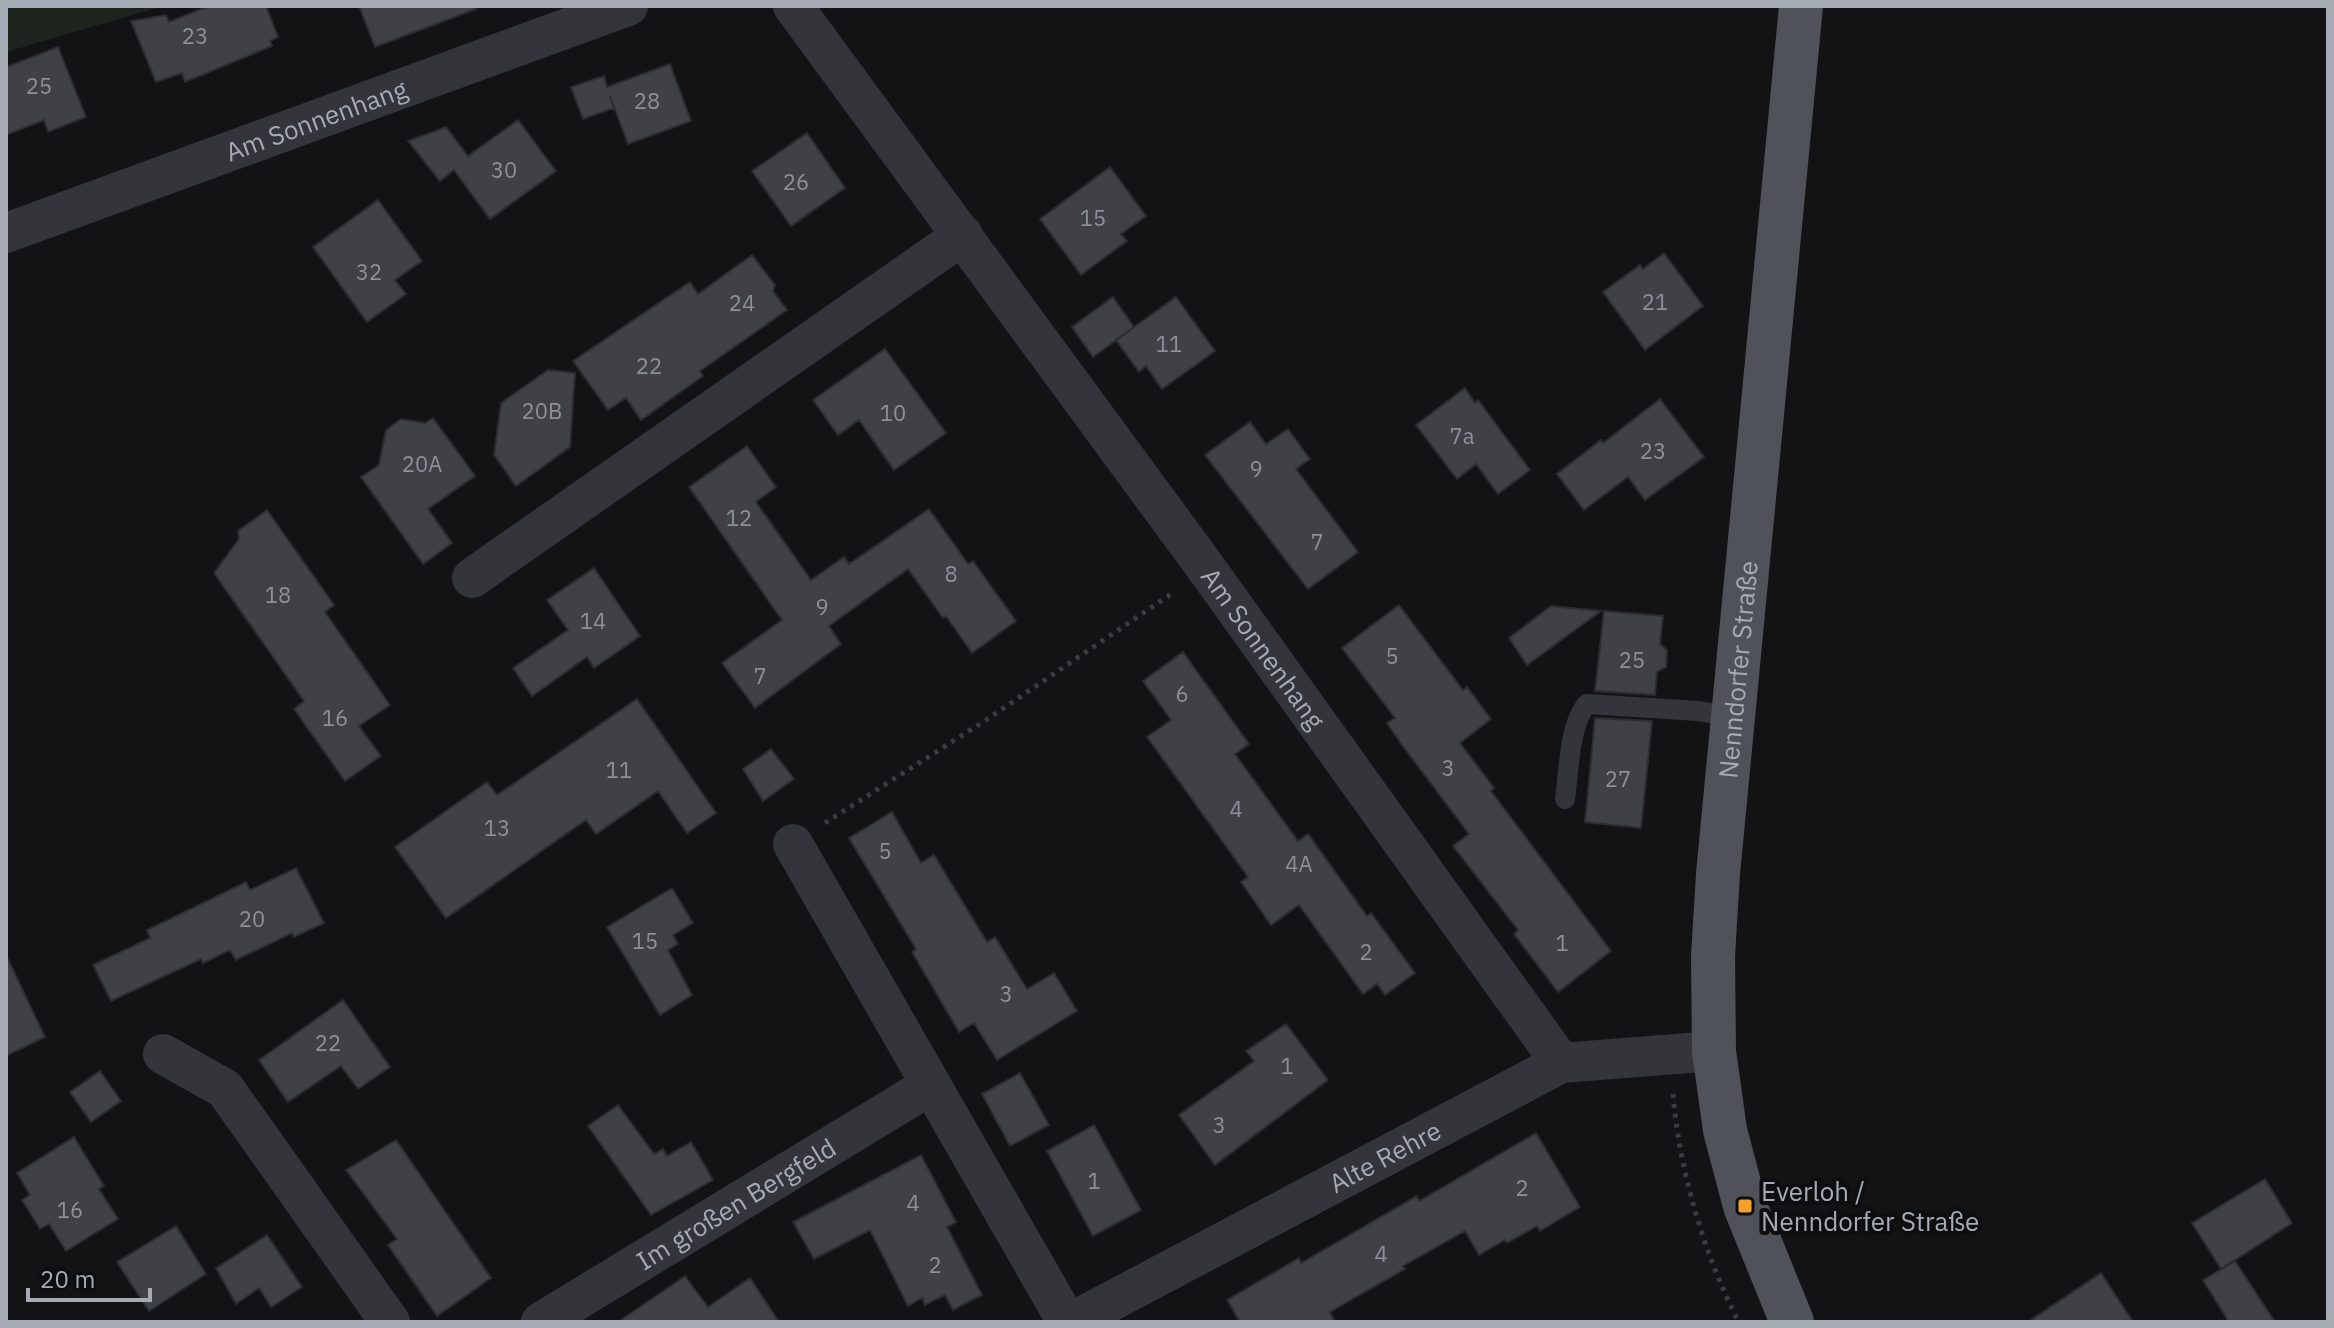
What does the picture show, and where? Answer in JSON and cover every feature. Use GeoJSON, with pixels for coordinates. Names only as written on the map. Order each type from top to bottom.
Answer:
{"type":"FeatureCollection","features":[{"type":"Feature","properties":{"kind":"main road","name":"Nenndorfer Straße"},"geometry":{"type":"LineString","coordinates":[[1784,1319],[1745,1206],[1725,1130],[1714,1051],[1713,956],[1732,716],[1801,6]]}},
{"type":"Feature","properties":{"kind":"street","name":"Am Sonnenhang"},"geometry":{"type":"LineString","coordinates":[[6,233],[628,6]]}},
{"type":"Feature","properties":{"kind":"street","name":"Am Sonnenhang"},"geometry":{"type":"LineString","coordinates":[[793,6],[1206,568],[1561,1063]]}},
{"type":"Feature","properties":{"kind":"street"},"geometry":{"type":"LineString","coordinates":[[472,578],[963,235]]}},
{"type":"Feature","properties":{"kind":"street"},"geometry":{"type":"LineString","coordinates":[[793,844],[1070,1322]]}},
{"type":"Feature","properties":{"kind":"street","name":"Alte Rehre"},"geometry":{"type":"LineString","coordinates":[[1070,1322],[1561,1063],[1714,1051]]}},
{"type":"Feature","properties":{"kind":"street"},"geometry":{"type":"LineString","coordinates":[[163,1054],[225,1089],[390,1322]]}},
{"type":"Feature","properties":{"kind":"street","name":"Im großen Bergfeld"},"geometry":{"type":"LineString","coordinates":[[541,1322],[931,1085]]}},
{"type":"Feature","properties":{"kind":"lane"},"geometry":{"type":"LineString","coordinates":[[1565,799],[1575,727],[1587,704],[1732,716]]}},
{"type":"Feature","properties":{"kind":"path"},"geometry":{"type":"LineString","coordinates":[[793,844],[986,720],[1206,568]]}},
{"type":"Feature","properties":{"kind":"shaded area"},"geometry":{"type":"Polygon","coordinates":[[[6,6],[163,6],[6,52],[6,6]]]}},
{"type":"Feature","properties":{"kind":"building"},"geometry":{"type":"Polygon","coordinates":[[[266,6],[278,37],[270,41],[272,46],[185,82],[182,73],[156,82],[131,21],[166,15],[169,22],[204,8],[266,6]]]}},
{"type":"Feature","properties":{"kind":"building"},"geometry":{"type":"Polygon","coordinates":[[[359,6],[476,6],[476,9],[375,47],[359,6]]]}},
{"type":"Feature","properties":{"kind":"building"},"geometry":{"type":"Polygon","coordinates":[[[58,47],[86,117],[48,132],[44,120],[6,135],[6,67],[58,47]]]}},
{"type":"Feature","properties":{"kind":"building"},"geometry":{"type":"Polygon","coordinates":[[[670,64],[691,121],[628,144],[610,96],[614,108],[583,119],[571,87],[604,76],[607,87],[670,64]]]}},
{"type":"Feature","properties":{"kind":"building"},"geometry":{"type":"Polygon","coordinates":[[[518,120],[556,171],[490,219],[454,170],[440,181],[408,141],[446,127],[468,156],[518,120]]]}},
{"type":"Feature","properties":{"kind":"building"},"geometry":{"type":"Polygon","coordinates":[[[807,133],[845,188],[791,226],[752,171],[807,133]]]}},
{"type":"Feature","properties":{"kind":"building"},"geometry":{"type":"Polygon","coordinates":[[[1110,167],[1146,216],[1121,234],[1127,241],[1081,275],[1040,219],[1110,167]]]}},
{"type":"Feature","properties":{"kind":"building"},"geometry":{"type":"Polygon","coordinates":[[[378,200],[422,261],[395,280],[406,294],[367,322],[313,247],[378,200]]]}},
{"type":"Feature","properties":{"kind":"building"},"geometry":{"type":"Polygon","coordinates":[[[1664,253],[1703,306],[1645,350],[1603,292],[1640,265],[1643,269],[1664,253]]]}},
{"type":"Feature","properties":{"kind":"building"},"geometry":{"type":"Polygon","coordinates":[[[752,255],[775,285],[773,291],[787,310],[700,371],[703,376],[641,420],[626,398],[608,410],[573,361],[690,282],[698,294],[752,255]]]}},
{"type":"Feature","properties":{"kind":"building"},"geometry":{"type":"Polygon","coordinates":[[[1113,297],[1134,327],[1093,357],[1072,327],[1113,297]]]}},
{"type":"Feature","properties":{"kind":"building"},"geometry":{"type":"Polygon","coordinates":[[[1176,297],[1215,351],[1162,389],[1146,366],[1139,372],[1116,340],[1176,297]]]}},
{"type":"Feature","properties":{"kind":"building"},"geometry":{"type":"Polygon","coordinates":[[[885,349],[946,433],[894,470],[859,420],[838,435],[813,400],[885,349]]]}},
{"type":"Feature","properties":{"kind":"building"},"geometry":{"type":"Polygon","coordinates":[[[548,370],[575,373],[570,447],[516,486],[494,455],[501,403],[548,370]]]}},
{"type":"Feature","properties":{"kind":"building"},"geometry":{"type":"Polygon","coordinates":[[[1465,388],[1475,403],[1478,400],[1530,470],[1498,494],[1476,464],[1457,479],[1416,425],[1465,388]]]}},
{"type":"Feature","properties":{"kind":"building"},"geometry":{"type":"Polygon","coordinates":[[[1660,399],[1704,457],[1645,500],[1628,477],[1584,510],[1557,474],[1660,399]]]}},
{"type":"Feature","properties":{"kind":"building"},"geometry":{"type":"Polygon","coordinates":[[[433,418],[475,476],[428,509],[452,543],[423,564],[361,477],[379,465],[386,430],[401,419],[425,423],[433,418]]]}},
{"type":"Feature","properties":{"kind":"building"},"geometry":{"type":"Polygon","coordinates":[[[1250,422],[1266,444],[1288,429],[1310,459],[1296,469],[1358,552],[1308,589],[1205,455],[1250,422]]]}},
{"type":"Feature","properties":{"kind":"building"},"geometry":{"type":"Polygon","coordinates":[[[747,446],[776,487],[756,502],[811,580],[844,557],[849,564],[929,509],[968,564],[973,561],[1016,621],[972,653],[908,569],[829,626],[841,644],[755,708],[722,663],[782,620],[689,487],[747,446]]]}},
{"type":"Feature","properties":{"kind":"building"},"geometry":{"type":"Polygon","coordinates":[[[267,510],[334,605],[325,612],[390,705],[359,726],[381,756],[345,781],[294,709],[304,701],[214,573],[239,539],[238,531],[267,510]]]}},
{"type":"Feature","properties":{"kind":"building"},"geometry":{"type":"Polygon","coordinates":[[[594,568],[640,636],[594,668],[587,657],[532,696],[513,668],[568,630],[547,600],[594,568]]]}},
{"type":"Feature","properties":{"kind":"building"},"geometry":{"type":"Polygon","coordinates":[[[1399,605],[1463,690],[1467,687],[1491,719],[1460,743],[1494,788],[1491,791],[1611,951],[1558,992],[1514,934],[1518,930],[1453,846],[1469,834],[1402,745],[1387,723],[1395,718],[1342,648],[1399,605]]]}},
{"type":"Feature","properties":{"kind":"building"},"geometry":{"type":"Polygon","coordinates":[[[1551,606],[1601,611],[1527,665],[1509,638],[1551,606]]]}},
{"type":"Feature","properties":{"kind":"building"},"geometry":{"type":"Polygon","coordinates":[[[1604,611],[1663,616],[1660,644],[1667,650],[1666,667],[1657,672],[1655,695],[1595,691],[1604,611]]]}},
{"type":"Feature","properties":{"kind":"building"},"geometry":{"type":"Polygon","coordinates":[[[1183,652],[1249,744],[1235,754],[1298,841],[1308,834],[1367,916],[1371,913],[1415,973],[1385,995],[1377,984],[1363,994],[1299,905],[1271,925],[1241,882],[1248,877],[1147,737],[1171,720],[1143,681],[1183,652]]]}},
{"type":"Feature","properties":{"kind":"building"},"geometry":{"type":"Polygon","coordinates":[[[637,699],[716,813],[687,833],[658,791],[596,834],[586,820],[446,918],[395,847],[487,782],[497,795],[637,699]]]}},
{"type":"Feature","properties":{"kind":"building"},"geometry":{"type":"Polygon","coordinates":[[[1595,718],[1652,721],[1641,828],[1585,822],[1595,718]]]}},
{"type":"Feature","properties":{"kind":"building"},"geometry":{"type":"Polygon","coordinates":[[[771,749],[794,779],[763,801],[743,769],[771,749]]]}},
{"type":"Feature","properties":{"kind":"building"},"geometry":{"type":"Polygon","coordinates":[[[892,812],[921,863],[934,855],[987,942],[995,937],[1027,989],[1054,973],[1077,1011],[997,1060],[974,1023],[959,1032],[912,952],[916,949],[849,838],[892,812]]]}},
{"type":"Feature","properties":{"kind":"building"},"geometry":{"type":"Polygon","coordinates":[[[296,868],[324,923],[294,937],[292,933],[236,960],[230,950],[203,963],[201,959],[111,1001],[93,965],[150,938],[147,930],[246,882],[250,890],[296,868]]]}},
{"type":"Feature","properties":{"kind":"building"},"geometry":{"type":"Polygon","coordinates":[[[672,888],[693,923],[673,935],[678,944],[668,950],[692,995],[660,1015],[607,927],[672,888]]]}},
{"type":"Feature","properties":{"kind":"building"},"geometry":{"type":"Polygon","coordinates":[[[6,955],[45,1037],[6,1056],[6,955]]]}},
{"type":"Feature","properties":{"kind":"building"},"geometry":{"type":"Polygon","coordinates":[[[343,1000],[390,1067],[358,1089],[341,1066],[288,1102],[259,1060],[343,1000]]]}},
{"type":"Feature","properties":{"kind":"building"},"geometry":{"type":"Polygon","coordinates":[[[1286,1024],[1328,1080],[1215,1165],[1179,1115],[1254,1061],[1246,1051],[1286,1024]]]}},
{"type":"Feature","properties":{"kind":"building"},"geometry":{"type":"Polygon","coordinates":[[[100,1071],[121,1101],[91,1122],[70,1092],[100,1071]]]}},
{"type":"Feature","properties":{"kind":"building"},"geometry":{"type":"Polygon","coordinates":[[[1020,1073],[1049,1125],[1010,1146],[982,1094],[1020,1073]]]}},
{"type":"Feature","properties":{"kind":"building"},"geometry":{"type":"Polygon","coordinates":[[[618,1105],[654,1154],[663,1149],[667,1156],[691,1142],[713,1180],[651,1215],[588,1126],[618,1105]]]}},
{"type":"Feature","properties":{"kind":"building"},"geometry":{"type":"Polygon","coordinates":[[[1094,1125],[1141,1210],[1093,1236],[1047,1151],[1094,1125]]]}},
{"type":"Feature","properties":{"kind":"building"},"geometry":{"type":"Polygon","coordinates":[[[1536,1133],[1580,1207],[1540,1231],[1537,1226],[1479,1255],[1465,1231],[1330,1312],[1335,1322],[1240,1322],[1227,1300],[1299,1258],[1301,1263],[1417,1196],[1419,1201],[1536,1133]]]}},
{"type":"Feature","properties":{"kind":"building"},"geometry":{"type":"Polygon","coordinates":[[[74,1137],[104,1186],[99,1189],[118,1219],[66,1251],[49,1224],[40,1229],[22,1200],[30,1195],[17,1173],[74,1137]]]}},
{"type":"Feature","properties":{"kind":"building"},"geometry":{"type":"Polygon","coordinates":[[[396,1140],[491,1278],[437,1316],[388,1245],[397,1239],[346,1170],[396,1140]]]}},
{"type":"Feature","properties":{"kind":"building"},"geometry":{"type":"Polygon","coordinates":[[[921,1155],[956,1222],[947,1227],[982,1295],[953,1310],[945,1295],[925,1305],[922,1298],[908,1306],[870,1230],[814,1259],[793,1222],[921,1155]]]}},
{"type":"Feature","properties":{"kind":"building"},"geometry":{"type":"Polygon","coordinates":[[[2265,1179],[2292,1223],[2221,1269],[2192,1223],[2265,1179]]]}},
{"type":"Feature","properties":{"kind":"building"},"geometry":{"type":"Polygon","coordinates":[[[176,1226],[206,1274],[149,1311],[117,1262],[176,1226]]]}},
{"type":"Feature","properties":{"kind":"building"},"geometry":{"type":"Polygon","coordinates":[[[267,1235],[302,1287],[271,1307],[259,1288],[236,1304],[216,1268],[267,1235]]]}},
{"type":"Feature","properties":{"kind":"building"},"geometry":{"type":"Polygon","coordinates":[[[2235,1261],[2275,1322],[2229,1322],[2203,1280],[2235,1261]]]}},
{"type":"Feature","properties":{"kind":"building"},"geometry":{"type":"Polygon","coordinates":[[[2101,1273],[2133,1322],[2028,1322],[2101,1273]]]}},
{"type":"Feature","properties":{"kind":"building"},"geometry":{"type":"Polygon","coordinates":[[[685,1276],[708,1307],[750,1278],[779,1322],[618,1322],[685,1276]]]}},
{"type":"Feature","properties":{"kind":"place","name":"Everloh / Nenndorfer Straße"},"geometry":{"type":"Point","coordinates":[1745,1206]}}]}
